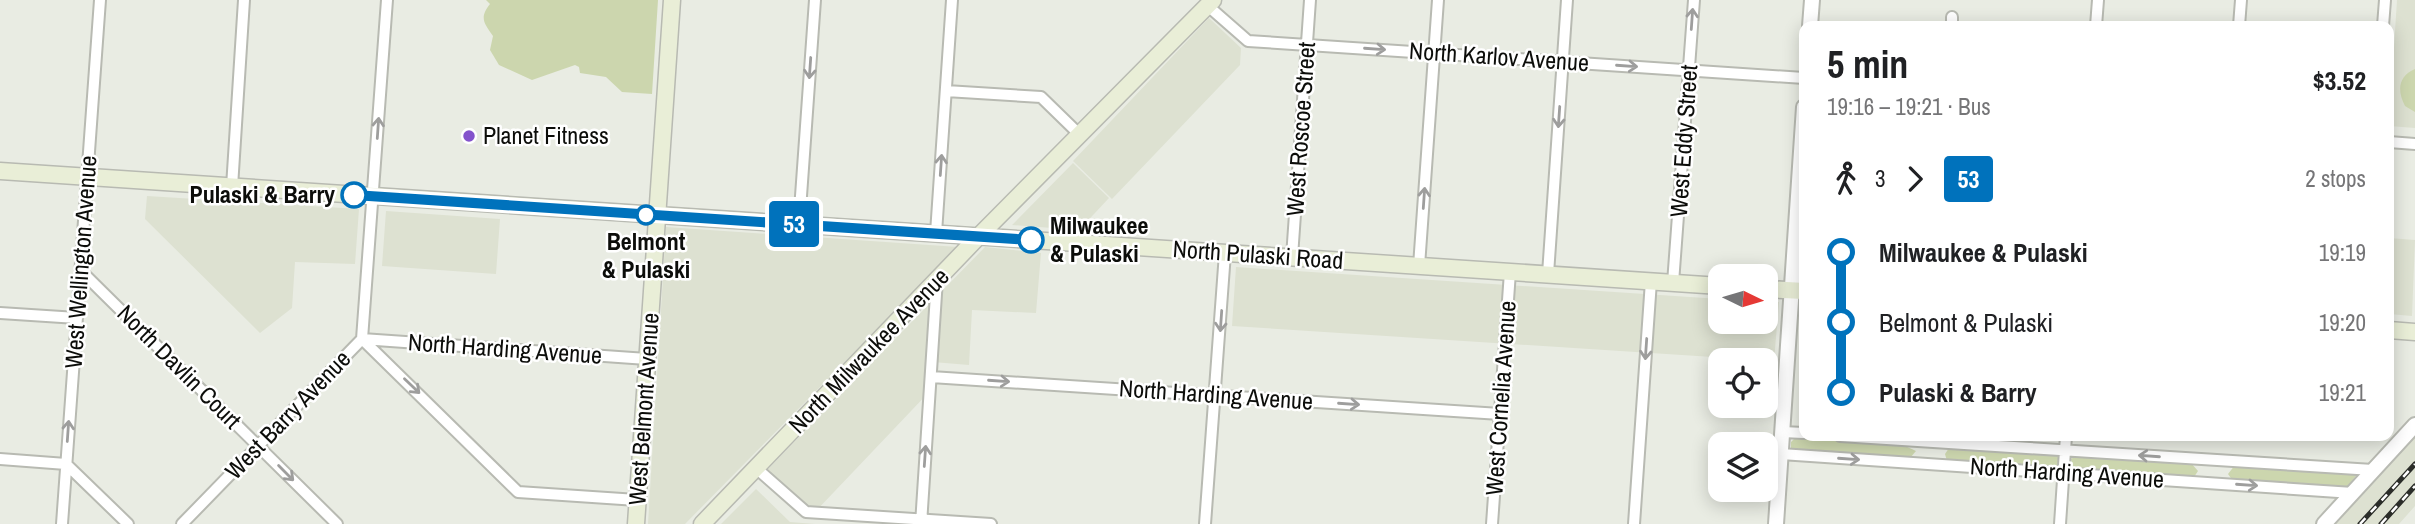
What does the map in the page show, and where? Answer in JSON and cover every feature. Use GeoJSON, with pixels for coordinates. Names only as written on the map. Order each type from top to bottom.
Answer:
{"type":"FeatureCollection","features":[{"type":"Feature","properties":{"kind":"main road","name":"West Belmont Avenue"},"geometry":{"type":"LineString","coordinates":[[636,524],[672,0]]}},
{"type":"Feature","properties":{"kind":"main road","name":"North Milwaukee Avenue"},"geometry":{"type":"LineString","coordinates":[[702,524],[978,237],[1211,3]]}},
{"type":"Feature","properties":{"kind":"main road","name":"North Pulaski Road"},"geometry":{"type":"LineString","coordinates":[[0,171],[1708,285]]}},
{"type":"Feature","properties":{"kind":"main road"},"geometry":{"type":"LineString","coordinates":[[1778,290],[1798,291]]}},
{"type":"Feature","properties":{"kind":"main road"},"geometry":{"type":"LineString","coordinates":[[2394,330],[2415,332]]}},
{"type":"Feature","properties":{"kind":"street","name":"West Wellington Avenue"},"geometry":{"type":"LineString","coordinates":[[62,524],[100,0]]}},
{"type":"Feature","properties":{"kind":"street"},"geometry":{"type":"LineString","coordinates":[[232,187],[244,0]]}},
{"type":"Feature","properties":{"kind":"street","name":"West Barry Avenue"},"geometry":{"type":"LineString","coordinates":[[182,524],[362,339],[387,0]]}},
{"type":"Feature","properties":{"kind":"street"},"geometry":{"type":"LineString","coordinates":[[799,224],[815,0]]}},
{"type":"Feature","properties":{"kind":"street"},"geometry":{"type":"LineString","coordinates":[[936,233],[952,0]]}},
{"type":"Feature","properties":{"kind":"street","name":"West Roscoe Street"},"geometry":{"type":"LineString","coordinates":[[1292,257],[1310,0]]}},
{"type":"Feature","properties":{"kind":"street"},"geometry":{"type":"LineString","coordinates":[[1419,266],[1438,0]]}},
{"type":"Feature","properties":{"kind":"street"},"geometry":{"type":"LineString","coordinates":[[1548,274],[1567,0]]}},
{"type":"Feature","properties":{"kind":"street","name":"West Eddy Street"},"geometry":{"type":"LineString","coordinates":[[1674,283],[1694,0]]}},
{"type":"Feature","properties":{"kind":"street"},"geometry":{"type":"LineString","coordinates":[[1810,21],[1812,0]]}},
{"type":"Feature","properties":{"kind":"street"},"geometry":{"type":"LineString","coordinates":[[2096,21],[2098,0]]}},
{"type":"Feature","properties":{"kind":"street"},"geometry":{"type":"LineString","coordinates":[[2239,21],[2241,0]]}},
{"type":"Feature","properties":{"kind":"street"},"geometry":{"type":"LineString","coordinates":[[2383,21],[2385,0]]}},
{"type":"Feature","properties":{"kind":"street","name":"North Karlov Avenue"},"geometry":{"type":"LineString","coordinates":[[1211,3],[1248,41],[1799,78]]}},
{"type":"Feature","properties":{"kind":"street"},"geometry":{"type":"LineString","coordinates":[[946,91],[1041,97],[1079,134]]}},
{"type":"Feature","properties":{"kind":"street"},"geometry":{"type":"LineString","coordinates":[[2394,142],[2415,144]]}},
{"type":"Feature","properties":{"kind":"street"},"geometry":{"type":"LineString","coordinates":[[1205,524],[1225,253]]}},
{"type":"Feature","properties":{"kind":"street"},"geometry":{"type":"LineString","coordinates":[[1776,524],[1799,260]]}},
{"type":"Feature","properties":{"kind":"street","name":"North Davlin Court"},"geometry":{"type":"LineString","coordinates":[[80,270],[337,524]]}},
{"type":"Feature","properties":{"kind":"street","name":"West Cornelia Avenue"},"geometry":{"type":"LineString","coordinates":[[1492,524],[1510,272]]}},
{"type":"Feature","properties":{"kind":"street"},"geometry":{"type":"LineString","coordinates":[[921,522],[937,279]]}},
{"type":"Feature","properties":{"kind":"street"},"geometry":{"type":"LineString","coordinates":[[1633,524],[1651,281]]}},
{"type":"Feature","properties":{"kind":"street"},"geometry":{"type":"LineString","coordinates":[[0,313],[77,318]]}},
{"type":"Feature","properties":{"kind":"street"},"geometry":{"type":"LineString","coordinates":[[362,339],[518,492],[637,500]]}},
{"type":"Feature","properties":{"kind":"street","name":"North Harding Avenue"},"geometry":{"type":"LineString","coordinates":[[362,339],[647,359]]}},
{"type":"Feature","properties":{"kind":"street","name":"North Harding Avenue"},"geometry":{"type":"LineString","coordinates":[[931,377],[1500,414]]}},
{"type":"Feature","properties":{"kind":"street"},"geometry":{"type":"LineString","coordinates":[[2324,524],[2415,425]]}},
{"type":"Feature","properties":{"kind":"street"},"geometry":{"type":"LineString","coordinates":[[1782,432],[1799,433]]}},
{"type":"Feature","properties":{"kind":"street"},"geometry":{"type":"LineString","coordinates":[[1918,463],[1920,441]]}},
{"type":"Feature","properties":{"kind":"street","name":"North Harding Avenue"},"geometry":{"type":"LineString","coordinates":[[1920,441],[2373,470]]}},
{"type":"Feature","properties":{"kind":"street"},"geometry":{"type":"LineString","coordinates":[[2060,524],[2066,441]]}},
{"type":"Feature","properties":{"kind":"street"},"geometry":{"type":"LineString","coordinates":[[1938,465],[1940,442]]}},
{"type":"Feature","properties":{"kind":"street","name":"North Harding Avenue"},"geometry":{"type":"LineString","coordinates":[[1781,454],[2353,492]]}},
{"type":"Feature","properties":{"kind":"street"},"geometry":{"type":"LineString","coordinates":[[0,459],[66,464],[128,524]]}},
{"type":"Feature","properties":{"kind":"street"},"geometry":{"type":"LineString","coordinates":[[2200,482],[2201,459]]}},
{"type":"Feature","properties":{"kind":"street"},"geometry":{"type":"LineString","coordinates":[[2223,484],[2224,461]]}},
{"type":"Feature","properties":{"kind":"street"},"geometry":{"type":"LineString","coordinates":[[756,468],[806,512],[921,522],[991,524]]}},
{"type":"Feature","properties":{"kind":"shaded area"},"geometry":{"type":"Polygon","coordinates":[[[2397,0],[2415,0],[2415,128],[2394,126],[2397,0]]]}},
{"type":"Feature","properties":{"kind":"shaded area"},"geometry":{"type":"Polygon","coordinates":[[[1209,18],[1241,48],[1240,65],[1112,199],[1073,161],[1209,18]]]}},
{"type":"Feature","properties":{"kind":"shaded area"},"geometry":{"type":"Polygon","coordinates":[[[1073,163],[1109,198],[1079,230],[1012,225],[1073,163]]]}},
{"type":"Feature","properties":{"kind":"shaded area"},"geometry":{"type":"Polygon","coordinates":[[[147,196],[359,209],[355,264],[295,262],[292,308],[260,333],[145,219],[147,196]]]}},
{"type":"Feature","properties":{"kind":"shaded area"},"geometry":{"type":"Polygon","coordinates":[[[386,211],[500,219],[496,274],[382,266],[386,211]]]}},
{"type":"Feature","properties":{"kind":"shaded area"},"geometry":{"type":"Polygon","coordinates":[[[666,227],[958,247],[685,524],[648,524],[666,227]]]}},
{"type":"Feature","properties":{"kind":"shaded area"},"geometry":{"type":"Polygon","coordinates":[[[2394,238],[2415,240],[2412,316],[2394,314],[2394,238]]]}},
{"type":"Feature","properties":{"kind":"shaded area"},"geometry":{"type":"Polygon","coordinates":[[[985,247],[1041,253],[1036,313],[972,310],[969,365],[933,362],[931,390],[815,512],[809,511],[764,473],[985,247]]]}},
{"type":"Feature","properties":{"kind":"shaded area"},"geometry":{"type":"Polygon","coordinates":[[[1236,267],[1708,298],[1708,334],[1776,334],[1775,348],[1708,348],[1708,357],[1232,326],[1236,267]]]}},
{"type":"Feature","properties":{"kind":"shaded area"},"geometry":{"type":"Polygon","coordinates":[[[2415,437],[2415,506],[2399,524],[2336,524],[2415,437]]]}},
{"type":"Feature","properties":{"kind":"shaded area"},"geometry":{"type":"Polygon","coordinates":[[[756,489],[790,522],[815,524],[721,524],[756,489]]]}},
{"type":"Feature","properties":{"kind":"green space"},"geometry":{"type":"Polygon","coordinates":[[[486,0],[658,0],[652,94],[622,92],[606,77],[580,73],[579,67],[575,65],[532,80],[499,65],[490,50],[493,36],[484,20],[490,4],[486,0]]]}},
{"type":"Feature","properties":{"kind":"green space"},"geometry":{"type":"Polygon","coordinates":[[[2415,69],[2415,112],[2405,106],[2400,90],[2402,80],[2415,69]]]}},
{"type":"Feature","properties":{"kind":"green space"},"geometry":{"type":"Polygon","coordinates":[[[1796,437],[1799,437],[1799,441],[1901,444],[1916,451],[1910,458],[1791,450],[1791,442],[1796,437]]]}},
{"type":"Feature","properties":{"kind":"green space"},"geometry":{"type":"Polygon","coordinates":[[[1949,448],[2056,454],[2060,456],[2060,466],[1947,461],[1945,454],[1949,448]]]}},
{"type":"Feature","properties":{"kind":"green space"},"geometry":{"type":"Polygon","coordinates":[[[2076,456],[2191,463],[2198,471],[2194,477],[2073,469],[2071,459],[2076,456]]]}},
{"type":"Feature","properties":{"kind":"green space"},"geometry":{"type":"Polygon","coordinates":[[[2235,465],[2356,476],[2345,489],[2233,481],[2228,474],[2235,465]]]}},
{"type":"Feature","properties":{"kind":"railway"},"geometry":{"type":"LineString","coordinates":[[2360,524],[2415,464]]}},
{"type":"Feature","properties":{"kind":"railway"},"geometry":{"type":"LineString","coordinates":[[2381,524],[2415,486]]}},
{"type":"Feature","properties":{"kind":"bus line","name":"53"},"geometry":{"type":"LineString","coordinates":[[354,195],[1031,240]]}},
{"type":"Feature","properties":{"kind":"place","name":"Planet Fitness"},"geometry":{"type":"Point","coordinates":[469,136]}},
{"type":"Feature","properties":{"kind":"place","name":"Pulaski & Barry"},"geometry":{"type":"Point","coordinates":[354,195]}},
{"type":"Feature","properties":{"kind":"place","name":"Belmont & Pulaski"},"geometry":{"type":"Point","coordinates":[646,215]}},
{"type":"Feature","properties":{"kind":"place","name":"Milwaukee & Pulaski"},"geometry":{"type":"Point","coordinates":[1031,240]}}]}
